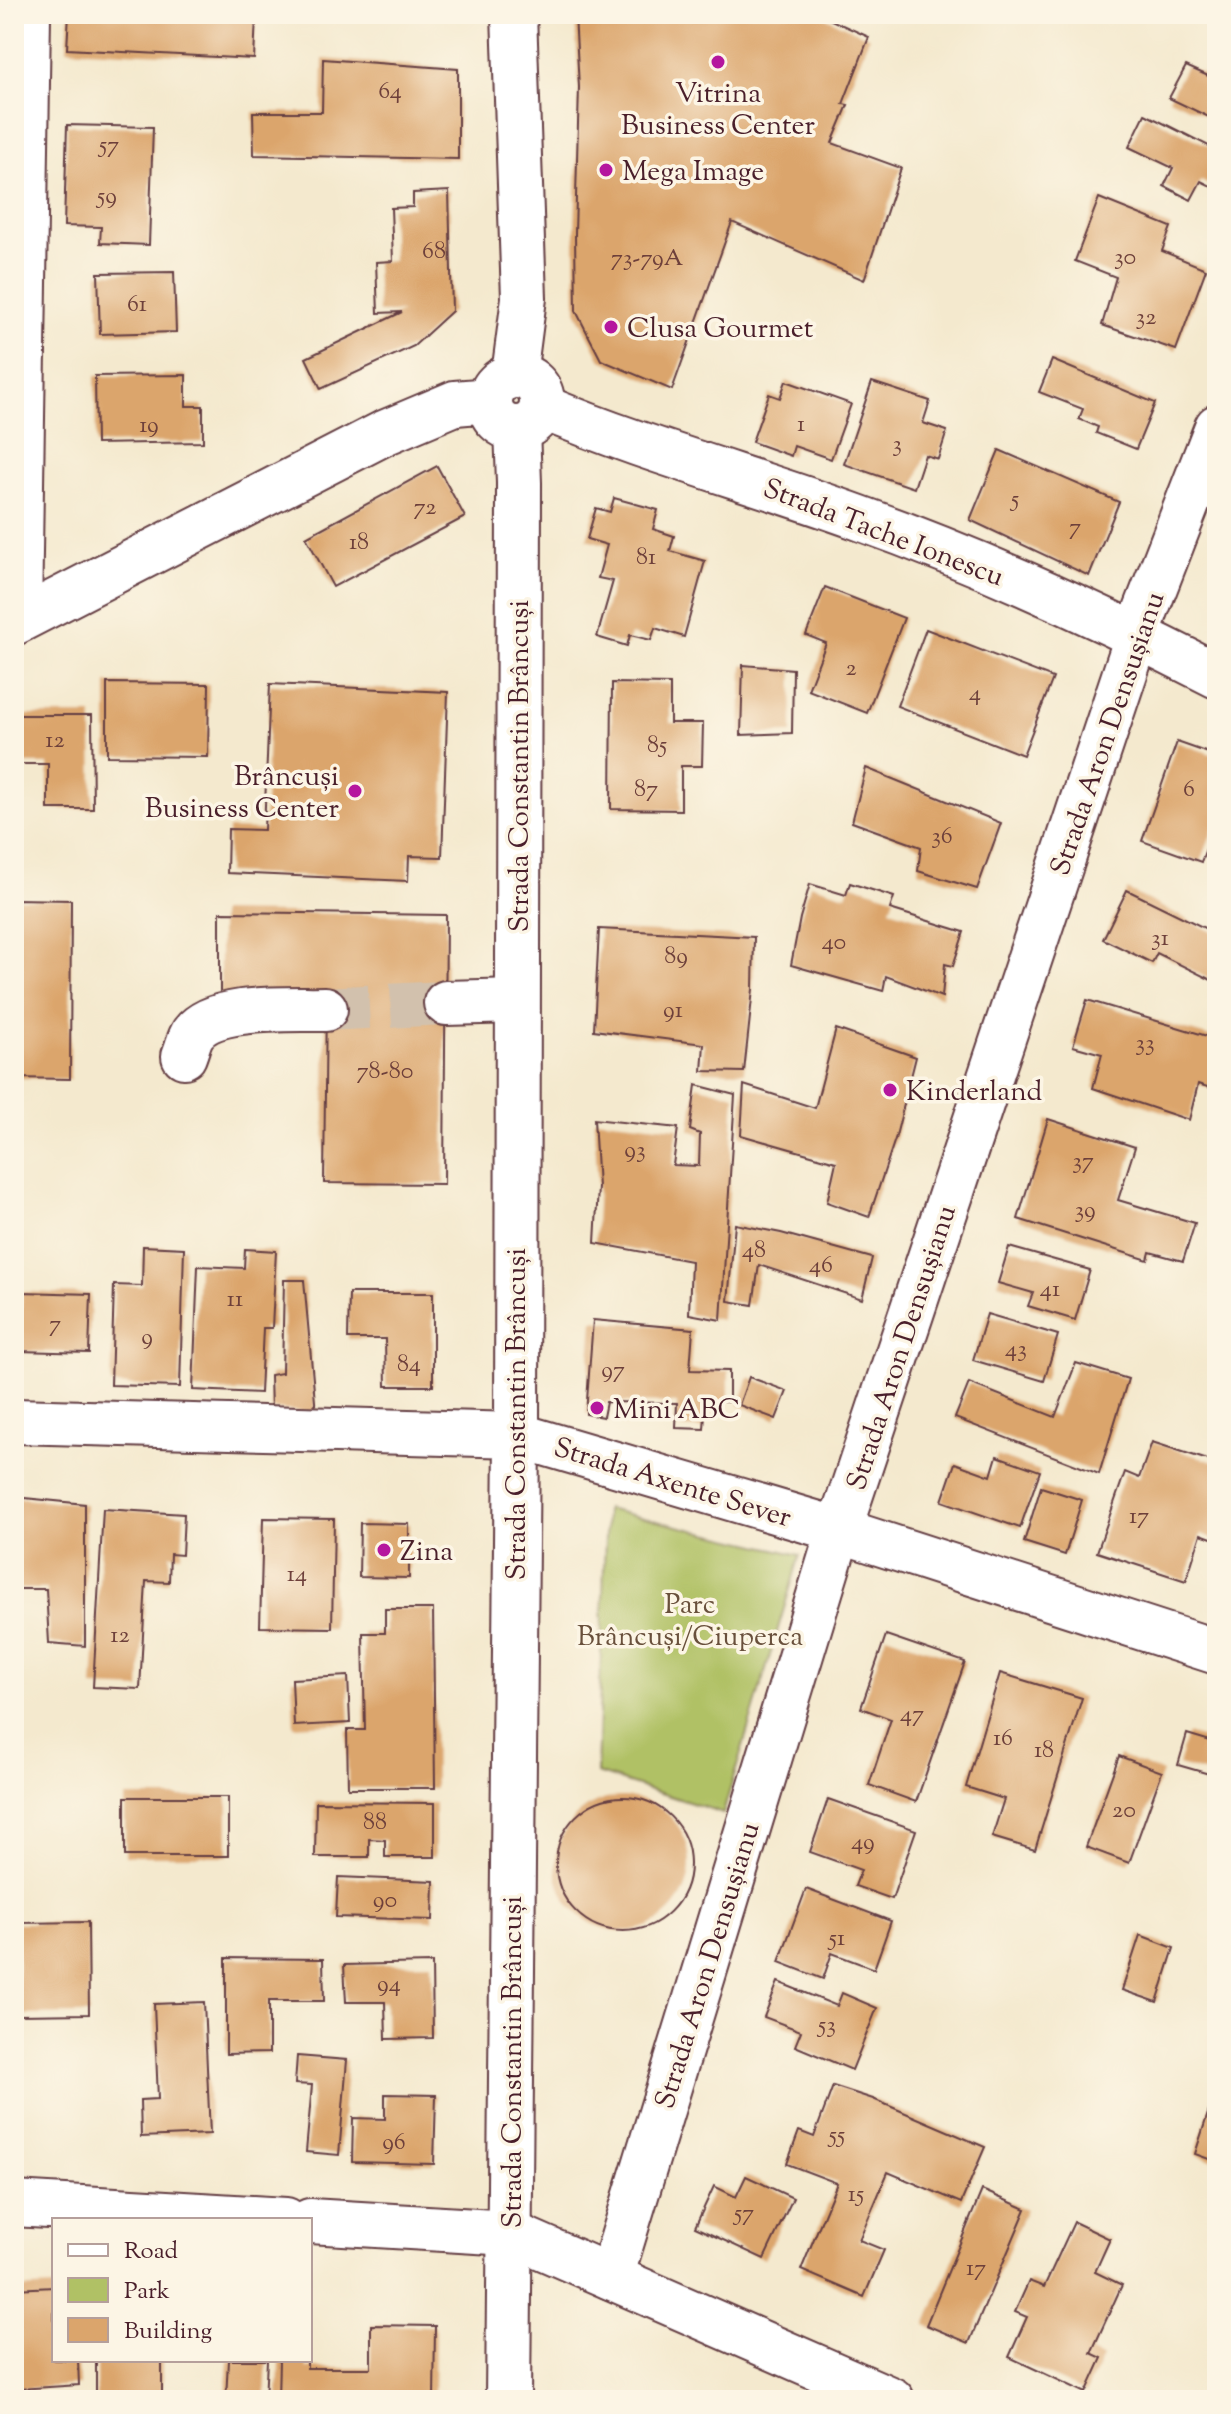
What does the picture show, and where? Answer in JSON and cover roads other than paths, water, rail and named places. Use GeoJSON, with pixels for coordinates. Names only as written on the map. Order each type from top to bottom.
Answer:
{"type":"FeatureCollection","features":[{"type":"Feature","properties":{"kind":"street"},"geometry":{"type":"LineString","coordinates":[[28,14],[17,621],[384,433],[455,403],[516,402]]}},
{"type":"Feature","properties":{"kind":"street","name":"Strada Constantin Brâncuși"},"geometry":{"type":"LineString","coordinates":[[508,2400],[517,1435],[519,483],[516,402],[524,298],[514,14]]}},
{"type":"Feature","properties":{"kind":"street","name":"Strada Tache Ionescu"},"geometry":{"type":"LineString","coordinates":[[516,402],[858,517],[1137,635],[1217,676]]}},
{"type":"Feature","properties":{"kind":"street","name":"Strada Aron Densușianu"},"geometry":{"type":"LineString","coordinates":[[611,2277],[839,1530],[1137,635],[1217,427]]}},
{"type":"Feature","properties":{"kind":"street"},"geometry":{"type":"LineString","coordinates":[[446,1003],[517,1001]]}},
{"type":"Feature","properties":{"kind":"street"},"geometry":{"type":"LineString","coordinates":[[184,1056],[194,1032],[208,1020],[217,1017],[261,1011],[325,1009]]}},
{"type":"Feature","properties":{"kind":"street","name":"Strada Axente Sever"},"geometry":{"type":"LineString","coordinates":[[14,1421],[517,1435],[839,1530],[1217,1652]]}},
{"type":"Feature","properties":{"kind":"street"},"geometry":{"type":"LineString","coordinates":[[14,2204],[252,2218]]}},
{"type":"Feature","properties":{"kind":"street"},"geometry":{"type":"LineString","coordinates":[[312,2221],[510,2233],[892,2400]]}},
{"type":"Feature","properties":{"kind":"tunnel"},"geometry":{"type":"LineString","coordinates":[[325,1009],[446,1003]]}},
{"type":"Feature","properties":{"kind":"place","name":"Vitrina Business Center"},"geometry":{"type":"Point","coordinates":[718,62]}},
{"type":"Feature","properties":{"kind":"place","name":"Mega Image"},"geometry":{"type":"Point","coordinates":[606,170]}},
{"type":"Feature","properties":{"kind":"place","name":"Clusa Gourmet"},"geometry":{"type":"Point","coordinates":[611,327]}},
{"type":"Feature","properties":{"kind":"place","name":"Brâncuși Business Center"},"geometry":{"type":"Point","coordinates":[355,791]}},
{"type":"Feature","properties":{"kind":"place","name":"Kinderland"},"geometry":{"type":"Point","coordinates":[890,1090]}},
{"type":"Feature","properties":{"kind":"place","name":"Mini ABC"},"geometry":{"type":"Point","coordinates":[597,1408]}},
{"type":"Feature","properties":{"kind":"place","name":"Zina"},"geometry":{"type":"Point","coordinates":[384,1550]}},
{"type":"Feature","properties":{"kind":"park label","name":"Parc Brâncuși/Ciuperca"},"geometry":{"type":"Point","coordinates":[690,1619]}}]}
